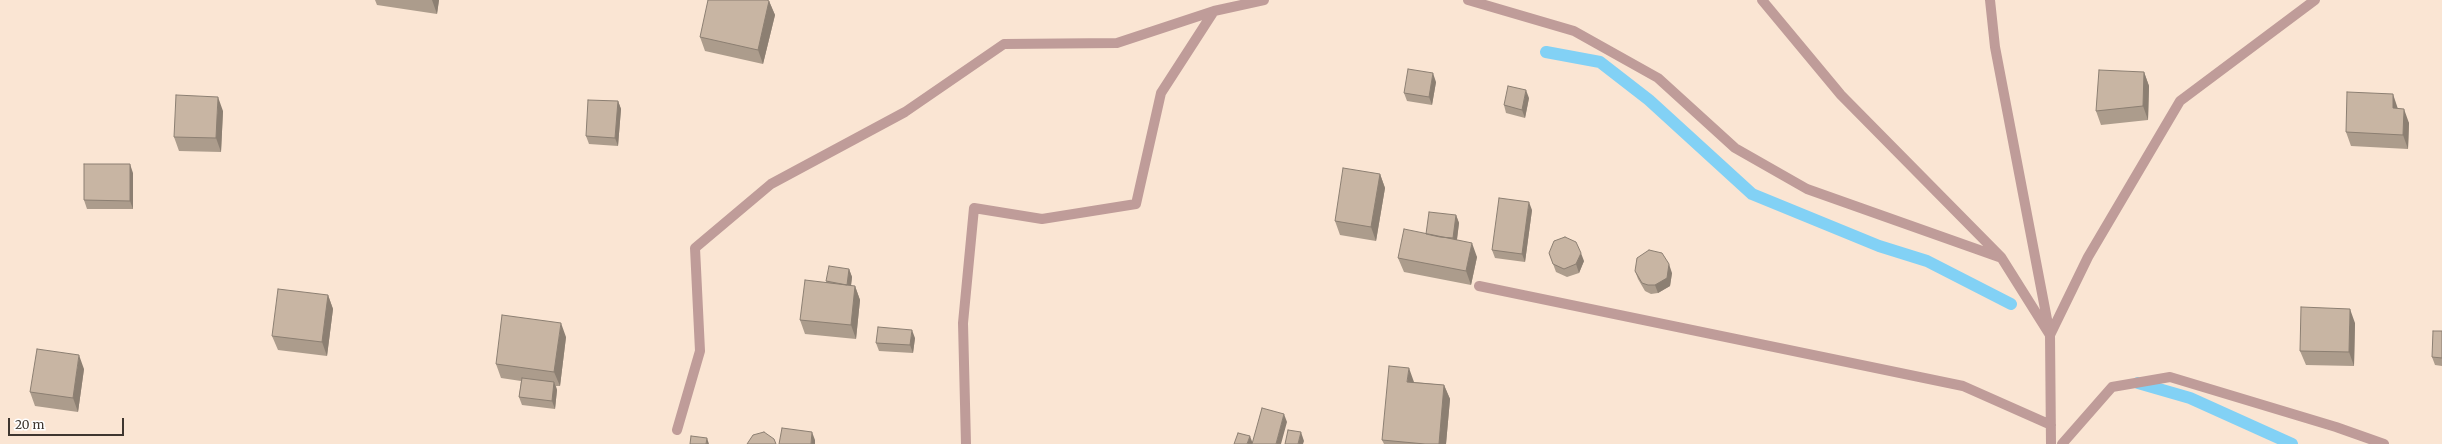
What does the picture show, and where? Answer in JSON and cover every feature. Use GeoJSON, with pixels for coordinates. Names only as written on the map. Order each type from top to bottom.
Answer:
{"type":"FeatureCollection","features":[{"type":"Feature","properties":{"kind":"street"},"geometry":{"type":"LineString","coordinates":[[677,430],[700,351],[695,248],[771,184],[905,112],[1004,44],[1117,43],[1214,11],[1264,0]]}},
{"type":"Feature","properties":{"kind":"street"},"geometry":{"type":"LineString","coordinates":[[1468,0],[1574,31],[1658,78],[1735,148],[1807,189],[2001,257]]}},
{"type":"Feature","properties":{"kind":"street"},"geometry":{"type":"LineString","coordinates":[[1762,0],[1841,95],[2001,257],[2050,335]]}},
{"type":"Feature","properties":{"kind":"street"},"geometry":{"type":"LineString","coordinates":[[1990,0],[1995,47],[2050,335],[2051,444]]}},
{"type":"Feature","properties":{"kind":"street"},"geometry":{"type":"LineString","coordinates":[[2050,335],[2088,257],[2180,101],[2315,0]]}},
{"type":"Feature","properties":{"kind":"street"},"geometry":{"type":"LineString","coordinates":[[966,444],[963,323],[974,208],[1042,219],[1136,204],[1161,93],[1214,11]]}},
{"type":"Feature","properties":{"kind":"street"},"geometry":{"type":"LineString","coordinates":[[1478,286],[1963,386],[2051,425]]}},
{"type":"Feature","properties":{"kind":"street"},"geometry":{"type":"LineString","coordinates":[[2062,444],[2112,388],[2170,377],[2336,427],[2384,444]]}},
{"type":"Feature","properties":{"kind":"building"},"geometry":{"type":"Polygon","coordinates":[[[708,0],[769,1],[758,50],[700,37],[708,0]]]}},
{"type":"Feature","properties":{"kind":"building"},"geometry":{"type":"Polygon","coordinates":[[[1408,69],[1433,73],[1429,97],[1404,93],[1408,69]]]}},
{"type":"Feature","properties":{"kind":"building"},"geometry":{"type":"Polygon","coordinates":[[[2099,70],[2144,72],[2143,106],[2096,111],[2099,70]]]}},
{"type":"Feature","properties":{"kind":"building"},"geometry":{"type":"Polygon","coordinates":[[[1508,86],[1526,90],[1522,110],[1504,105],[1508,86]]]}},
{"type":"Feature","properties":{"kind":"building"},"geometry":{"type":"Polygon","coordinates":[[[2347,92],[2393,94],[2393,108],[2404,109],[2403,135],[2346,132],[2347,92]]]}},
{"type":"Feature","properties":{"kind":"building"},"geometry":{"type":"Polygon","coordinates":[[[176,95],[218,97],[216,138],[174,137],[176,95]]]}},
{"type":"Feature","properties":{"kind":"building"},"geometry":{"type":"Polygon","coordinates":[[[588,100],[618,101],[615,138],[586,136],[588,100]]]}},
{"type":"Feature","properties":{"kind":"building"},"geometry":{"type":"Polygon","coordinates":[[[84,164],[130,164],[130,201],[84,200],[84,164]]]}},
{"type":"Feature","properties":{"kind":"building"},"geometry":{"type":"Polygon","coordinates":[[[1343,168],[1380,174],[1371,227],[1335,221],[1343,168]]]}},
{"type":"Feature","properties":{"kind":"building"},"geometry":{"type":"Polygon","coordinates":[[[1499,198],[1529,202],[1522,254],[1492,250],[1499,198]]]}},
{"type":"Feature","properties":{"kind":"building"},"geometry":{"type":"Polygon","coordinates":[[[1429,212],[1456,215],[1453,238],[1426,234],[1429,212]]]}},
{"type":"Feature","properties":{"kind":"building"},"geometry":{"type":"Polygon","coordinates":[[[1404,229],[1472,243],[1466,271],[1398,258],[1404,229]]]}},
{"type":"Feature","properties":{"kind":"building"},"geometry":{"type":"Polygon","coordinates":[[[1565,237],[1576,242],[1581,253],[1576,264],[1564,269],[1553,264],[1549,253],[1554,241],[1565,237]]]}},
{"type":"Feature","properties":{"kind":"building"},"geometry":{"type":"Polygon","coordinates":[[[1649,250],[1662,253],[1669,264],[1667,278],[1655,285],[1642,283],[1635,271],[1637,258],[1649,250]]]}},
{"type":"Feature","properties":{"kind":"building"},"geometry":{"type":"Polygon","coordinates":[[[829,266],[849,269],[847,285],[826,281],[829,266]]]}},
{"type":"Feature","properties":{"kind":"building"},"geometry":{"type":"Polygon","coordinates":[[[805,280],[855,286],[851,325],[800,320],[805,280]]]}},
{"type":"Feature","properties":{"kind":"building"},"geometry":{"type":"Polygon","coordinates":[[[278,289],[328,295],[322,342],[272,336],[278,289]]]}},
{"type":"Feature","properties":{"kind":"building"},"geometry":{"type":"Polygon","coordinates":[[[2301,307],[2350,309],[2349,352],[2300,351],[2301,307]]]}},
{"type":"Feature","properties":{"kind":"building"},"geometry":{"type":"Polygon","coordinates":[[[502,315],[561,323],[554,372],[496,364],[502,315]]]}},
{"type":"Feature","properties":{"kind":"building"},"geometry":{"type":"Polygon","coordinates":[[[878,327],[912,330],[910,345],[876,343],[878,327]]]}},
{"type":"Feature","properties":{"kind":"building"},"geometry":{"type":"Polygon","coordinates":[[[2433,331],[2442,331],[2442,358],[2432,357],[2433,331]]]}},
{"type":"Feature","properties":{"kind":"building"},"geometry":{"type":"Polygon","coordinates":[[[37,349],[79,355],[73,398],[30,392],[37,349]]]}},
{"type":"Feature","properties":{"kind":"building"},"geometry":{"type":"Polygon","coordinates":[[[1389,366],[1409,368],[1407,382],[1444,385],[1439,444],[1382,440],[1389,366]]]}},
{"type":"Feature","properties":{"kind":"building"},"geometry":{"type":"Polygon","coordinates":[[[522,378],[554,382],[552,401],[519,397],[522,378]]]}},
{"type":"Feature","properties":{"kind":"building"},"geometry":{"type":"Polygon","coordinates":[[[1262,408],[1284,414],[1276,444],[1252,444],[1262,408]]]}},
{"type":"Feature","properties":{"kind":"building"},"geometry":{"type":"Polygon","coordinates":[[[782,428],[812,432],[811,444],[779,444],[782,428]]]}},
{"type":"Feature","properties":{"kind":"building"},"geometry":{"type":"Polygon","coordinates":[[[1288,430],[1301,432],[1298,444],[1285,444],[1288,430]]]}},
{"type":"Feature","properties":{"kind":"building"},"geometry":{"type":"Polygon","coordinates":[[[764,432],[774,439],[776,444],[747,444],[753,435],[764,432]]]}},
{"type":"Feature","properties":{"kind":"building"},"geometry":{"type":"Polygon","coordinates":[[[1238,433],[1250,436],[1247,444],[1234,444],[1238,433]]]}},
{"type":"Feature","properties":{"kind":"building"},"geometry":{"type":"Polygon","coordinates":[[[691,436],[707,438],[706,444],[690,444],[691,436]]]}},
{"type":"Feature","properties":{"kind":"waterway"},"geometry":{"type":"LineString","coordinates":[[1546,52],[1600,62],[1649,100],[1752,194],[1879,246],[1927,261],[2011,304]]}},
{"type":"Feature","properties":{"kind":"waterway"},"geometry":{"type":"LineString","coordinates":[[2138,383],[2190,398],[2292,444]]}}]}
